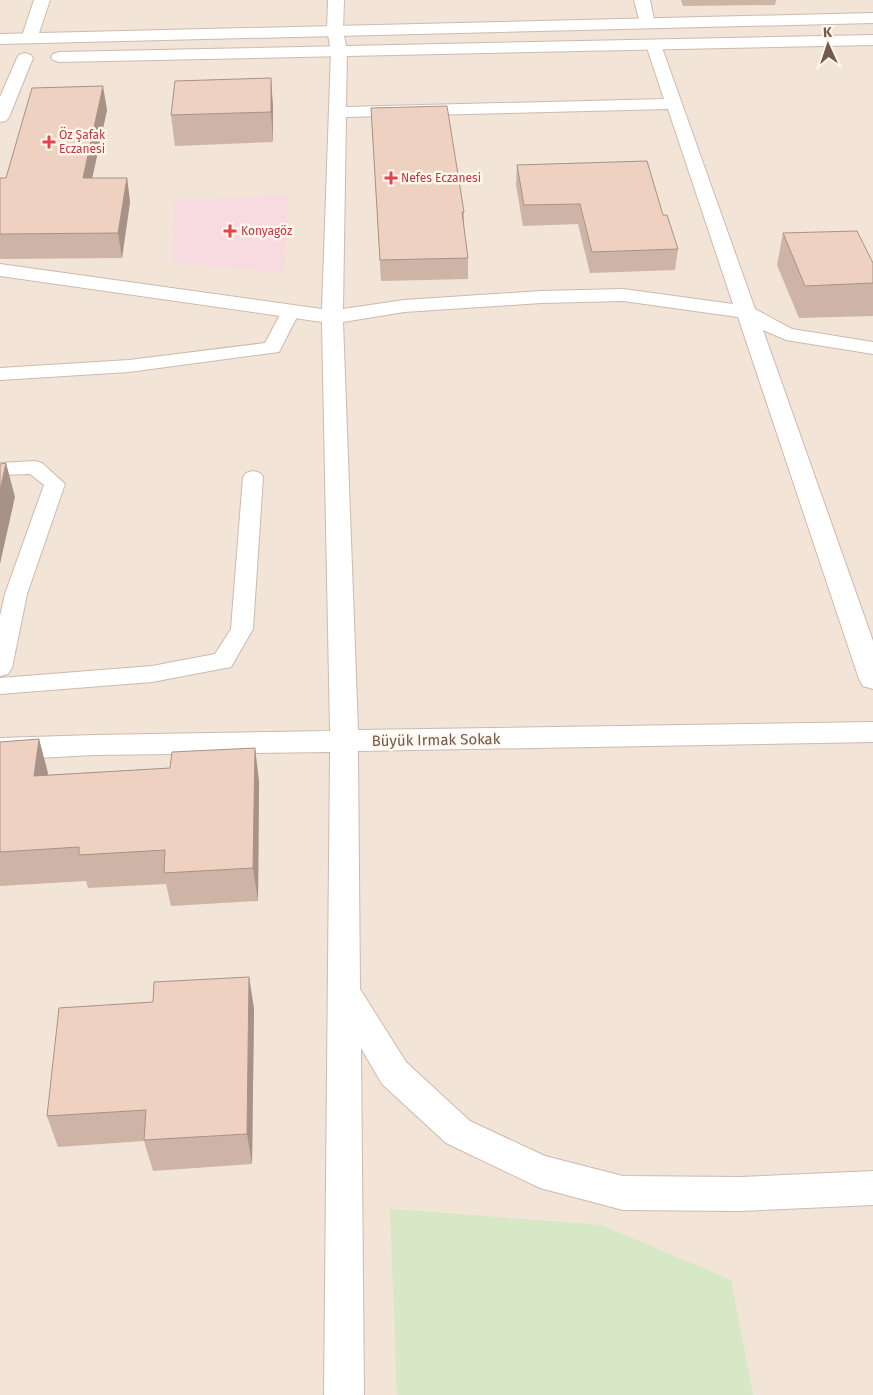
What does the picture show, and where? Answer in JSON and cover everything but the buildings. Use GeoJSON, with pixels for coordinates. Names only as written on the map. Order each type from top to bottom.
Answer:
{"type":"FeatureCollection","features":[{"type":"Feature","properties":{"kind":"street"},"geometry":{"type":"LineString","coordinates":[[29,39],[42,0]]}},
{"type":"Feature","properties":{"kind":"street"},"geometry":{"type":"LineString","coordinates":[[336,0],[334,30],[339,51],[332,317],[344,741],[344,1395]]}},
{"type":"Feature","properties":{"kind":"street"},"geometry":{"type":"LineString","coordinates":[[642,0],[646,24]]}},
{"type":"Feature","properties":{"kind":"street"},"geometry":{"type":"LineString","coordinates":[[0,39],[873,18]]}},
{"type":"Feature","properties":{"kind":"street"},"geometry":{"type":"LineString","coordinates":[[0,117],[16,58],[873,40]]}},
{"type":"Feature","properties":{"kind":"street"},"geometry":{"type":"LineString","coordinates":[[654,45],[873,679]]}},
{"type":"Feature","properties":{"kind":"street"},"geometry":{"type":"LineString","coordinates":[[337,112],[674,104]]}},
{"type":"Feature","properties":{"kind":"street"},"geometry":{"type":"LineString","coordinates":[[0,270],[332,317],[404,306],[541,297],[623,295],[746,312],[786,334],[873,348]]}},
{"type":"Feature","properties":{"kind":"street","name":"Büyük Irmak Sokak"},"geometry":{"type":"LineString","coordinates":[[0,749],[104,745],[873,732]]}},
{"type":"Feature","properties":{"kind":"street"},"geometry":{"type":"LineString","coordinates":[[344,991],[394,1073],[458,1132],[540,1171],[623,1193],[740,1194],[873,1188]]}},
{"type":"Feature","properties":{"kind":"lane"},"geometry":{"type":"LineString","coordinates":[[0,374],[129,366],[272,348],[292,311]]}},
{"type":"Feature","properties":{"kind":"lane"},"geometry":{"type":"LineString","coordinates":[[0,469],[36,468],[55,484],[16,594],[0,668]]}},
{"type":"Feature","properties":{"kind":"lane"},"geometry":{"type":"LineString","coordinates":[[0,686],[152,674],[223,660],[242,630],[253,477]]}},
{"type":"Feature","properties":{"kind":"shaded area"},"geometry":{"type":"Polygon","coordinates":[[[0,0],[873,0],[873,1395],[0,1395],[0,0]]]}},
{"type":"Feature","properties":{"kind":"shaded area","name":"Konyagöz"},"geometry":{"type":"Polygon","coordinates":[[[288,195],[284,273],[172,262],[174,201],[288,195]]]}},
{"type":"Feature","properties":{"kind":"green space"},"geometry":{"type":"Polygon","coordinates":[[[390,1209],[601,1225],[731,1280],[753,1395],[397,1395],[390,1209]]]}},
{"type":"Feature","properties":{"kind":"place","name":"Öz Şafak Eczanesi"},"geometry":{"type":"Point","coordinates":[49,142]}},
{"type":"Feature","properties":{"kind":"place","name":"Nefes Eczanesi"},"geometry":{"type":"Point","coordinates":[391,178]}},
{"type":"Feature","properties":{"kind":"place","name":"Konyagöz"},"geometry":{"type":"Point","coordinates":[230,231]}}]}
